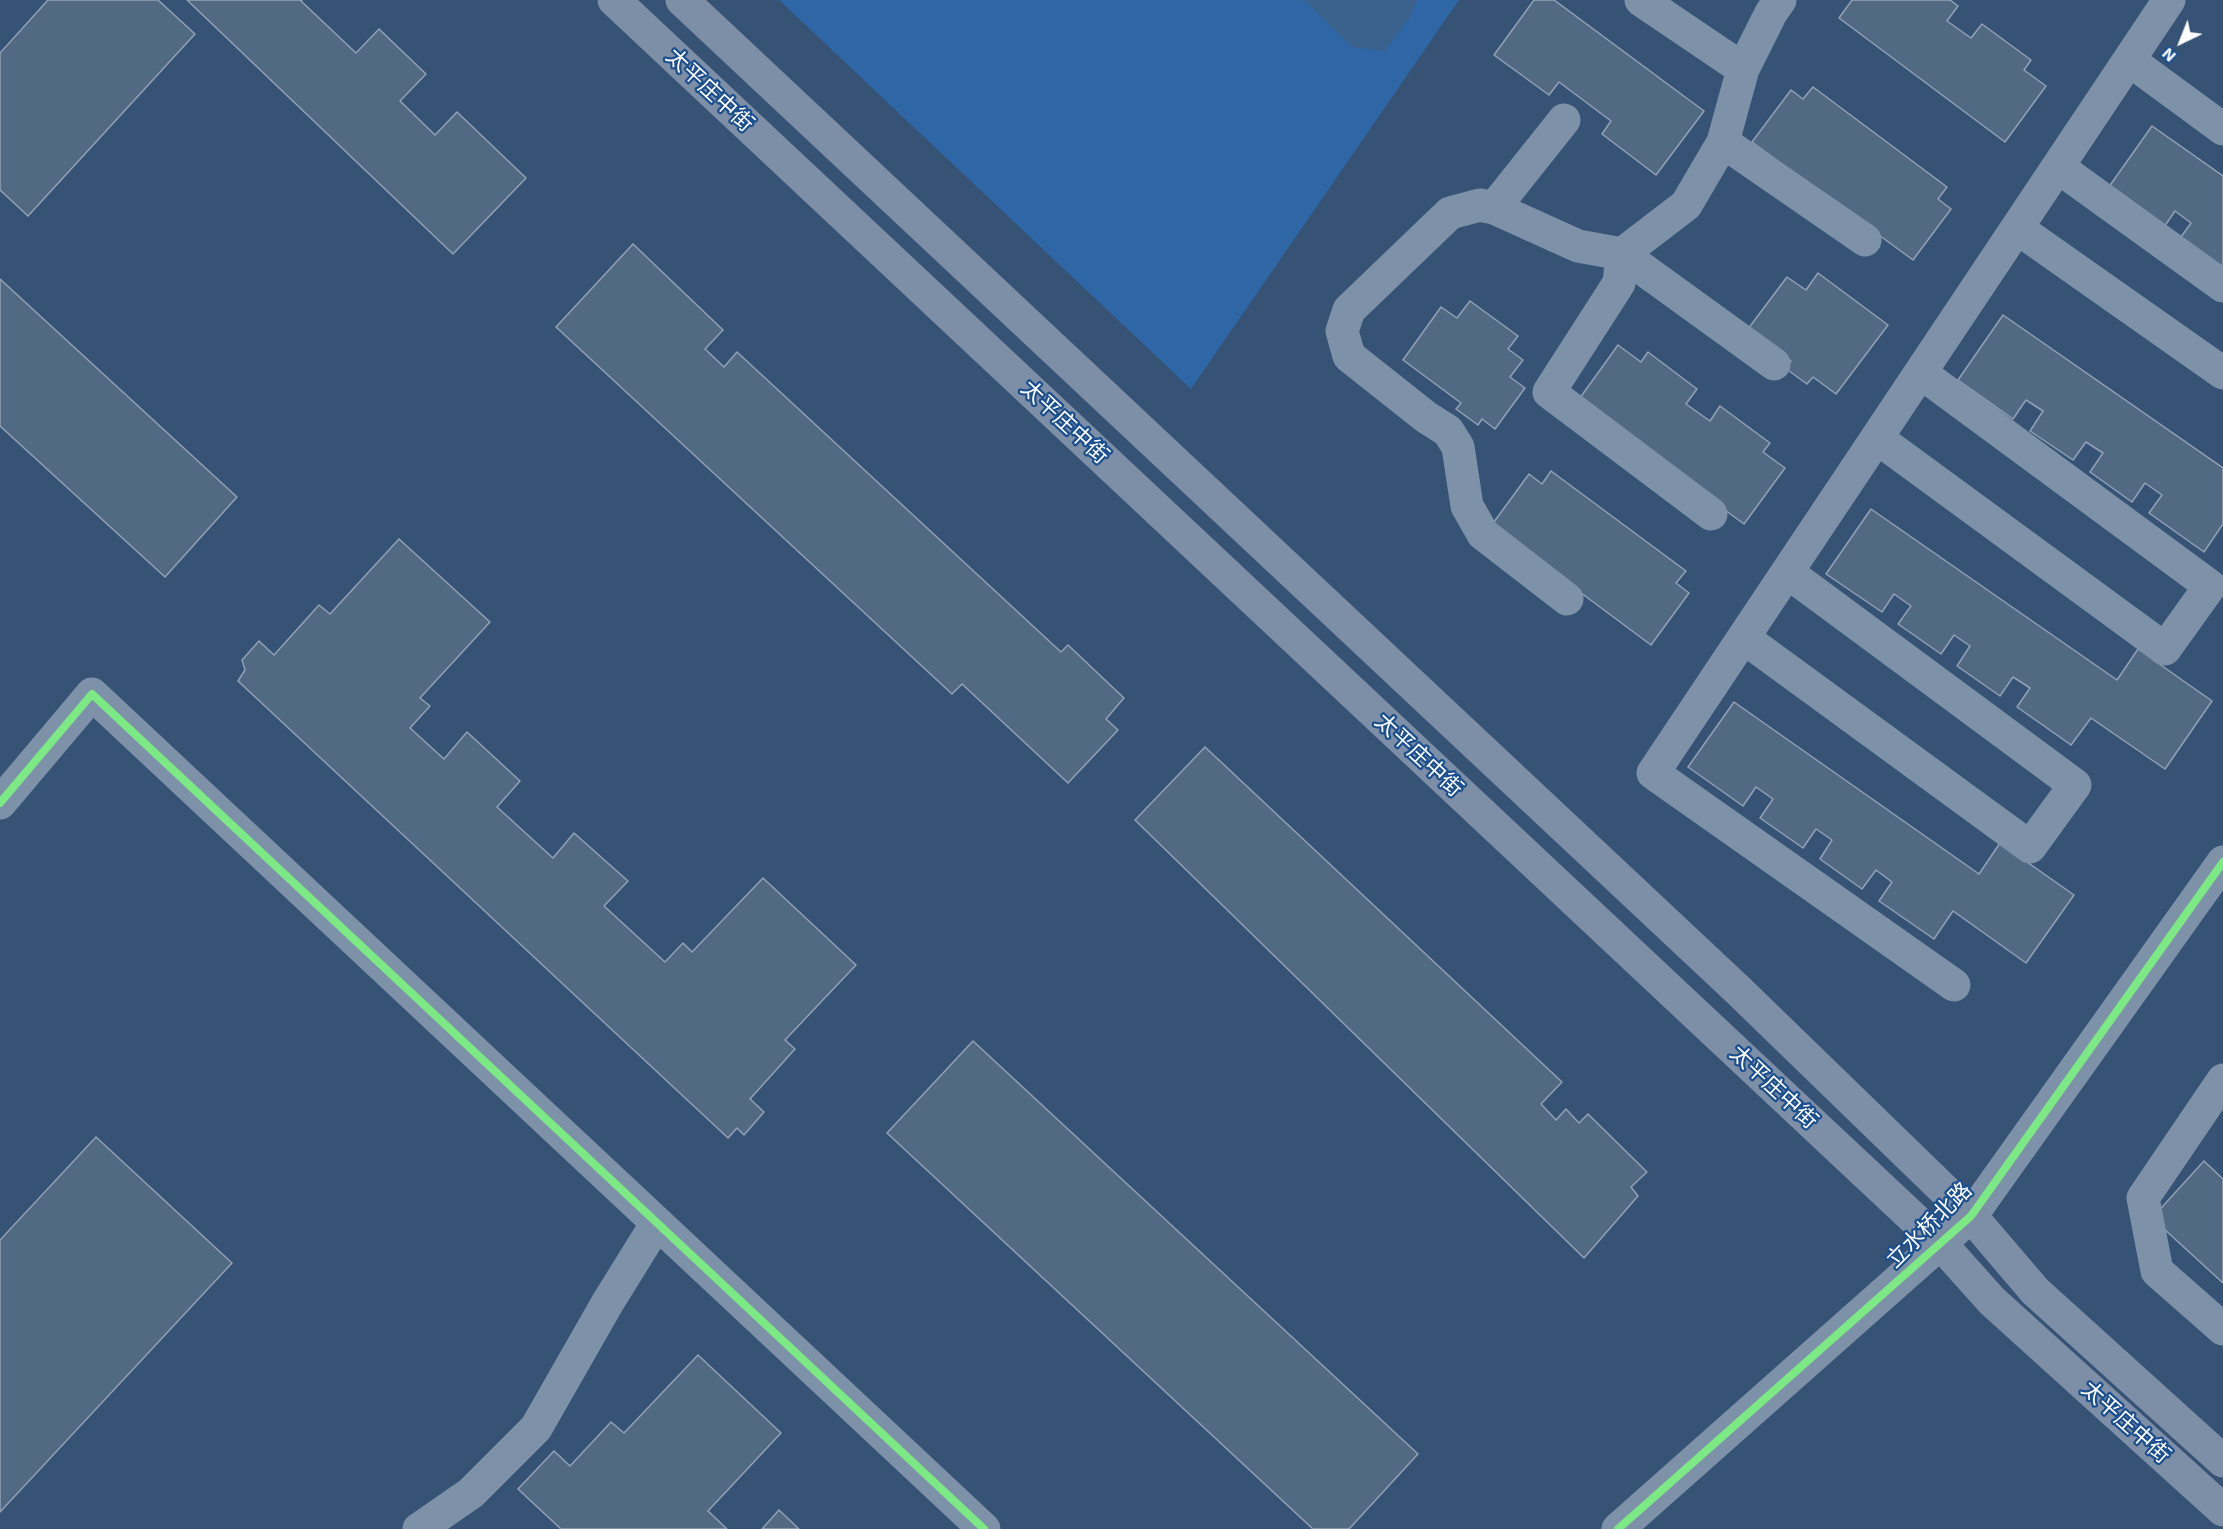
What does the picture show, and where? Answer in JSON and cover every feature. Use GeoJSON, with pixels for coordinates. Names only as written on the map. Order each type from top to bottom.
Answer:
{"type":"FeatureCollection","features":[{"type":"Feature","properties":{"kind":"main road","name":"太平庄中街"},"geometry":{"type":"LineString","coordinates":[[614,0],[1941,1244],[1992,1301],[2223,1510]]}},
{"type":"Feature","properties":{"kind":"main road","name":"太平庄中街"},"geometry":{"type":"LineString","coordinates":[[682,0],[1721,974],[1971,1216],[2035,1291],[2223,1461]]}},
{"type":"Feature","properties":{"kind":"street"},"geometry":{"type":"LineString","coordinates":[[1641,0],[1743,69]]}},
{"type":"Feature","properties":{"kind":"street"},"geometry":{"type":"LineString","coordinates":[[1711,514],[1549,392],[1618,283],[1622,254],[1686,205],[1724,141],[1743,69],[1780,0]]}},
{"type":"Feature","properties":{"kind":"street"},"geometry":{"type":"LineString","coordinates":[[1954,985],[1653,773],[2169,0]]}},
{"type":"Feature","properties":{"kind":"street"},"geometry":{"type":"LineString","coordinates":[[2129,60],[2223,129]]}},
{"type":"Feature","properties":{"kind":"street"},"geometry":{"type":"LineString","coordinates":[[1494,208],[1564,120]]}},
{"type":"Feature","properties":{"kind":"street"},"geometry":{"type":"LineString","coordinates":[[1724,141],[1865,240]]}},
{"type":"Feature","properties":{"kind":"street"},"geometry":{"type":"LineString","coordinates":[[2058,167],[2223,286]]}},
{"type":"Feature","properties":{"kind":"street"},"geometry":{"type":"LineString","coordinates":[[1567,599],[1483,534],[1467,506],[1458,447],[1448,431],[1426,417],[1348,356],[1342,331],[1349,310],[1450,213],[1480,205],[1494,208],[1578,246],[1622,254],[1774,364]]}},
{"type":"Feature","properties":{"kind":"street"},"geometry":{"type":"LineString","coordinates":[[2017,228],[2223,373]]}},
{"type":"Feature","properties":{"kind":"street"},"geometry":{"type":"LineString","coordinates":[[1877,438],[2164,649],[2210,586],[1921,373]]}},
{"type":"Feature","properties":{"kind":"street"},"geometry":{"type":"LineString","coordinates":[[1744,638],[2030,847],[2076,785],[1787,572]]}},
{"type":"Feature","properties":{"kind":"street"},"geometry":{"type":"LineString","coordinates":[[0,803],[92,694],[984,1529]]}},
{"type":"Feature","properties":{"kind":"street","name":"立水桥北路"},"geometry":{"type":"LineString","coordinates":[[1618,1529],[1971,1216],[2223,862]]}},
{"type":"Feature","properties":{"kind":"street"},"geometry":{"type":"LineString","coordinates":[[2223,1080],[2143,1198],[2157,1271],[2223,1329]]}},
{"type":"Feature","properties":{"kind":"street"},"geometry":{"type":"LineString","coordinates":[[419,1529],[471,1493],[536,1428],[608,1302],[657,1223]]}},
{"type":"Feature","properties":{"kind":"shaded area"},"geometry":{"type":"Polygon","coordinates":[[[779,0],[1459,0],[1191,389],[779,0]]]}},
{"type":"Feature","properties":{"kind":"shaded area"},"geometry":{"type":"Polygon","coordinates":[[[1304,0],[1417,0],[1411,15],[1385,51],[1352,47],[1304,0]]]}},
{"type":"Feature","properties":{"kind":"building"},"geometry":{"type":"Polygon","coordinates":[[[48,0],[158,0],[195,34],[28,216],[0,190],[0,53],[48,0]]]}},
{"type":"Feature","properties":{"kind":"building"},"geometry":{"type":"Polygon","coordinates":[[[187,0],[302,0],[356,53],[379,29],[426,74],[400,101],[435,135],[457,112],[526,178],[453,254],[187,0]]]}},
{"type":"Feature","properties":{"kind":"building"},"geometry":{"type":"Polygon","coordinates":[[[1534,0],[1554,0],[1704,111],[1656,175],[1602,134],[1611,121],[1559,82],[1549,95],[1494,55],[1534,0]]]}},
{"type":"Feature","properties":{"kind":"building"},"geometry":{"type":"Polygon","coordinates":[[[1852,0],[1950,0],[1958,6],[1947,21],[1971,38],[1982,24],[2031,60],[2024,70],[2046,86],[2005,142],[1839,18],[1852,0]]]}},
{"type":"Feature","properties":{"kind":"building"},"geometry":{"type":"Polygon","coordinates":[[[1813,87],[1947,187],[1938,199],[1951,209],[1913,260],[1752,142],[1791,90],[1803,99],[1813,87]]]}},
{"type":"Feature","properties":{"kind":"building"},"geometry":{"type":"Polygon","coordinates":[[[2152,126],[2223,176],[2223,269],[2178,241],[2191,223],[2175,211],[2162,230],[2106,191],[2152,126]]]}},
{"type":"Feature","properties":{"kind":"building"},"geometry":{"type":"Polygon","coordinates":[[[633,244],[723,330],[705,349],[724,367],[737,352],[1061,652],[1068,645],[1124,698],[1106,719],[1118,730],[1068,783],[962,684],[952,694],[556,327],[633,244]]]}},
{"type":"Feature","properties":{"kind":"building"},"geometry":{"type":"Polygon","coordinates":[[[1818,273],[1888,325],[1836,394],[1813,377],[1807,384],[1785,368],[1791,361],[1748,329],[1787,277],[1806,290],[1818,273]]]}},
{"type":"Feature","properties":{"kind":"building"},"geometry":{"type":"Polygon","coordinates":[[[0,279],[237,497],[165,577],[0,426],[0,279]]]}},
{"type":"Feature","properties":{"kind":"building"},"geometry":{"type":"Polygon","coordinates":[[[1470,301],[1518,336],[1508,349],[1523,360],[1510,377],[1525,388],[1495,429],[1482,419],[1478,425],[1456,409],[1461,403],[1403,360],[1441,307],[1457,318],[1470,301]]]}},
{"type":"Feature","properties":{"kind":"building"},"geometry":{"type":"Polygon","coordinates":[[[2003,315],[2223,468],[2223,524],[2204,552],[2149,513],[2162,495],[2145,483],[2132,502],[2090,472],[2103,453],[2086,442],[2073,460],[2030,431],[2043,411],[2026,400],[2013,419],[1958,380],[2003,315]]]}},
{"type":"Feature","properties":{"kind":"building"},"geometry":{"type":"Polygon","coordinates":[[[1618,345],[1641,362],[1648,352],[1697,389],[1686,404],[1710,421],[1720,406],[1770,443],[1763,452],[1785,468],[1744,524],[1577,402],[1618,345]]]}},
{"type":"Feature","properties":{"kind":"building"},"geometry":{"type":"Polygon","coordinates":[[[1551,471],[1686,571],[1676,583],[1689,593],[1651,645],[1491,526],[1529,474],[1542,484],[1551,471]]]}},
{"type":"Feature","properties":{"kind":"building"},"geometry":{"type":"Polygon","coordinates":[[[1871,509],[2117,680],[2138,649],[2212,701],[2165,769],[2091,718],[2071,745],[2017,707],[2030,688],[2013,677],[2000,696],[1957,666],[1970,646],[1954,635],[1941,654],[1898,624],[1911,606],[1894,594],[1882,612],[1826,574],[1871,509]]]}},
{"type":"Feature","properties":{"kind":"building"},"geometry":{"type":"Polygon","coordinates":[[[399,539],[490,622],[420,698],[430,706],[410,728],[444,759],[467,732],[520,781],[497,807],[553,858],[574,833],[628,881],[604,906],[665,962],[683,943],[692,952],[763,878],[856,965],[785,1040],[795,1049],[750,1099],[764,1112],[744,1135],[737,1128],[728,1138],[238,681],[245,670],[242,660],[259,641],[274,655],[319,605],[330,614],[399,539]]]}},
{"type":"Feature","properties":{"kind":"building"},"geometry":{"type":"Polygon","coordinates":[[[1734,702],[1979,874],[2000,843],[2074,895],[2026,963],[1953,911],[1934,939],[1879,901],[1892,882],[1876,870],[1862,889],[1820,859],[1832,840],[1816,829],[1803,848],[1760,818],[1773,799],[1756,787],[1743,806],[1688,767],[1734,702]]]}},
{"type":"Feature","properties":{"kind":"building"},"geometry":{"type":"Polygon","coordinates":[[[1205,747],[1562,1082],[1541,1104],[1556,1120],[1566,1109],[1579,1123],[1588,1114],[1647,1172],[1631,1187],[1638,1196],[1584,1258],[1135,820],[1205,747]]]}},
{"type":"Feature","properties":{"kind":"building"},"geometry":{"type":"Polygon","coordinates":[[[973,1041],[1418,1454],[1349,1529],[1313,1529],[887,1133],[973,1041]]]}},
{"type":"Feature","properties":{"kind":"building"},"geometry":{"type":"Polygon","coordinates":[[[96,1137],[232,1263],[0,1512],[0,1240],[96,1137]]]}},
{"type":"Feature","properties":{"kind":"building"},"geometry":{"type":"Polygon","coordinates":[[[2204,1161],[2223,1179],[2223,1283],[2152,1218],[2204,1161]]]}},
{"type":"Feature","properties":{"kind":"building"},"geometry":{"type":"Polygon","coordinates":[[[698,1355],[781,1433],[708,1511],[727,1529],[561,1529],[518,1489],[554,1451],[570,1466],[611,1422],[624,1433],[698,1355]]]}},
{"type":"Feature","properties":{"kind":"building"},"geometry":{"type":"Polygon","coordinates":[[[779,1510],[799,1529],[762,1529],[779,1510]]]}},
{"type":"Feature","properties":{"kind":"cycle path"},"geometry":{"type":"LineString","coordinates":[[0,803],[92,694],[984,1529]]}},
{"type":"Feature","properties":{"kind":"cycle path"},"geometry":{"type":"LineString","coordinates":[[1618,1529],[1971,1216],[2223,862]]}}]}
